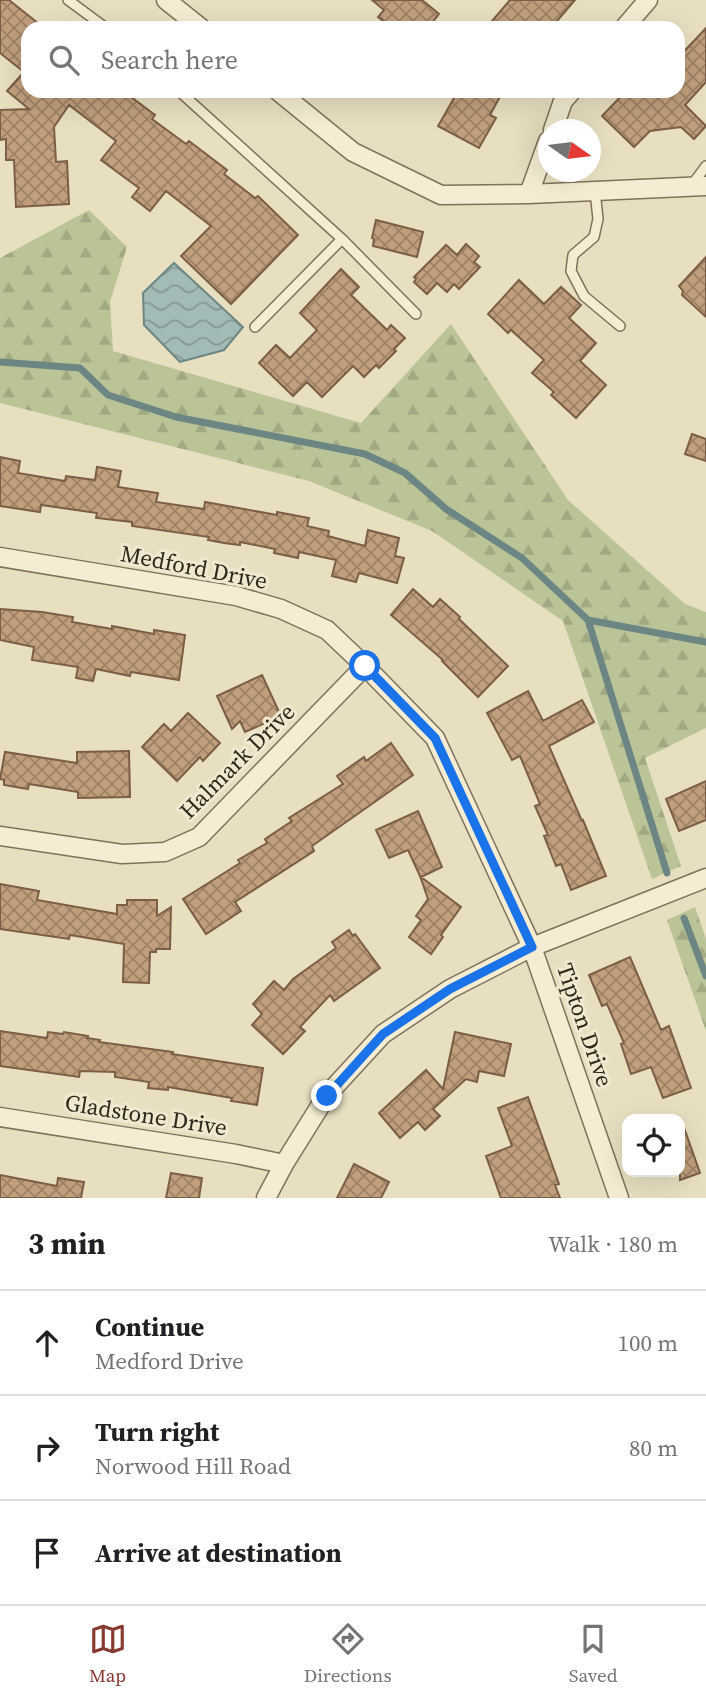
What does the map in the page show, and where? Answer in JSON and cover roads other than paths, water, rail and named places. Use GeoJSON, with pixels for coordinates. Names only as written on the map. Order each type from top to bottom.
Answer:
{"type":"FeatureCollection","features":[{"type":"Feature","properties":{"kind":"street"},"geometry":{"type":"LineString","coordinates":[[166,0],[192,21]]}},
{"type":"Feature","properties":{"kind":"street"},"geometry":{"type":"LineString","coordinates":[[630,21],[648,0]]}},
{"type":"Feature","properties":{"kind":"street"},"geometry":{"type":"LineString","coordinates":[[287,98],[353,152],[441,195],[699,186]]}},
{"type":"Feature","properties":{"kind":"street"},"geometry":{"type":"LineString","coordinates":[[557,119],[566,98]]}},
{"type":"Feature","properties":{"kind":"street"},"geometry":{"type":"LineString","coordinates":[[529,194],[538,169]]}},
{"type":"Feature","properties":{"kind":"street","name":"Medford Drive"},"geometry":{"type":"LineString","coordinates":[[0,557],[236,596],[281,610],[327,630],[435,738],[532,947]]}},
{"type":"Feature","properties":{"kind":"street","name":"Halmark Drive"},"geometry":{"type":"LineString","coordinates":[[0,836],[122,854],[165,852],[199,837],[365,666]]}},
{"type":"Feature","properties":{"kind":"street"},"geometry":{"type":"LineString","coordinates":[[266,1198],[327,1096],[383,1034],[450,989],[532,947],[706,878]]}},
{"type":"Feature","properties":{"kind":"street","name":"Tipton Drive"},"geometry":{"type":"LineString","coordinates":[[532,947],[619,1198]]}},
{"type":"Feature","properties":{"kind":"street","name":"Gladstone Drive"},"geometry":{"type":"LineString","coordinates":[[0,1117],[284,1164]]}},
{"type":"Feature","properties":{"kind":"lane"},"geometry":{"type":"LineString","coordinates":[[68,0],[96,21]]}},
{"type":"Feature","properties":{"kind":"lane"},"geometry":{"type":"LineString","coordinates":[[187,98],[342,239],[416,314]]}},
{"type":"Feature","properties":{"kind":"lane"},"geometry":{"type":"LineString","coordinates":[[699,186],[706,166]]}},
{"type":"Feature","properties":{"kind":"lane"},"geometry":{"type":"LineString","coordinates":[[595,191],[598,219],[594,237],[573,255],[571,271],[584,296],[620,326]]}},
{"type":"Feature","properties":{"kind":"lane"},"geometry":{"type":"LineString","coordinates":[[256,327],[342,239]]}},
{"type":"Feature","properties":{"kind":"water"},"geometry":{"type":"Polygon","coordinates":[[[174,263],[243,327],[224,350],[180,362],[144,325],[143,293],[174,263]]]}},
{"type":"Feature","properties":{"kind":"waterway"},"geometry":{"type":"LineString","coordinates":[[0,362],[80,368],[108,395],[176,417],[365,454],[405,473],[446,509],[522,558],[588,620],[706,642]]}},
{"type":"Feature","properties":{"kind":"waterway"},"geometry":{"type":"LineString","coordinates":[[588,620],[667,873]]}},
{"type":"Feature","properties":{"kind":"waterway"},"geometry":{"type":"LineString","coordinates":[[684,918],[706,976]]}}]}
